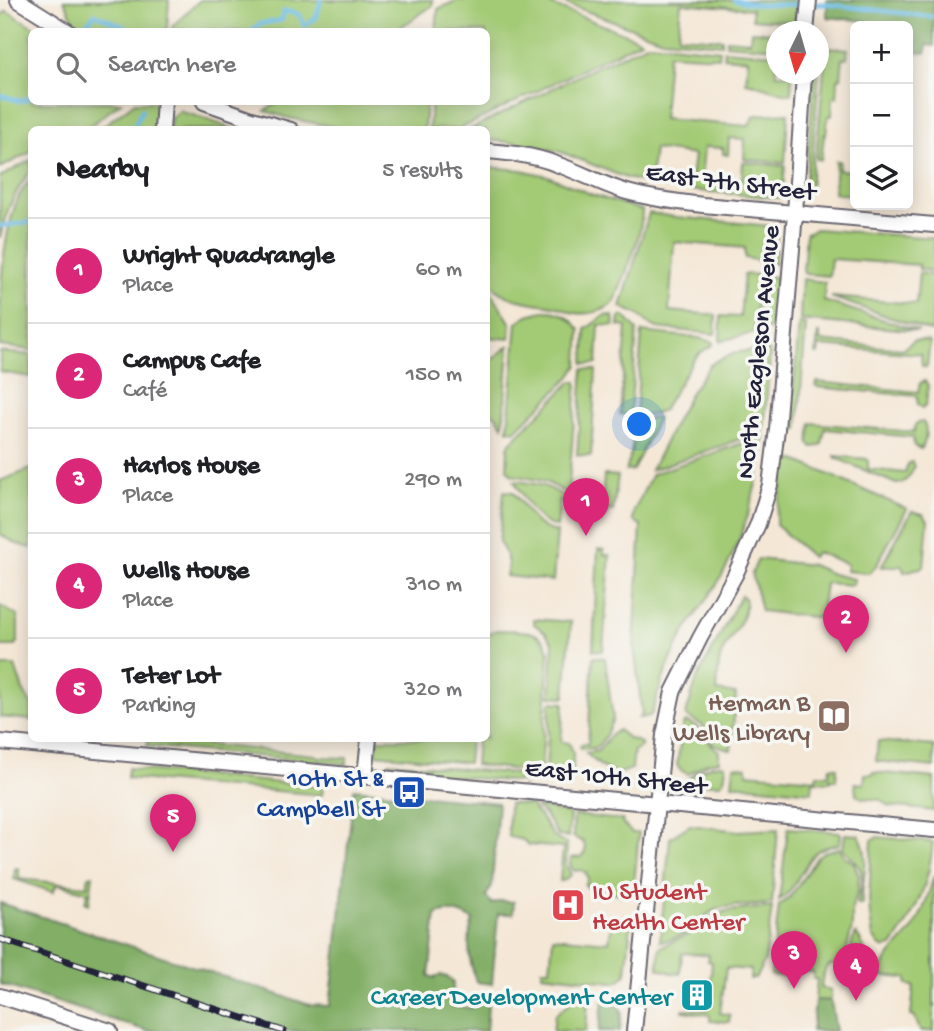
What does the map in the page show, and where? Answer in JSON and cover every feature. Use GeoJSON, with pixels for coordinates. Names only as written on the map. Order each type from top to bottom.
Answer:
{"type":"FeatureCollection","features":[{"type":"Feature","properties":{"kind":"street"},"geometry":{"type":"LineString","coordinates":[[18,0],[63,28]]}},
{"type":"Feature","properties":{"kind":"street","name":"North Eagleson Avenue"},"geometry":{"type":"LineString","coordinates":[[635,1031],[656,804],[664,735],[673,692],[736,575],[758,524],[770,485],[795,213],[803,84]]}},
{"type":"Feature","properties":{"kind":"street"},"geometry":{"type":"LineString","coordinates":[[162,126],[164,105]]}},
{"type":"Feature","properties":{"kind":"street"},"geometry":{"type":"LineString","coordinates":[[212,105],[277,126]]}},
{"type":"Feature","properties":{"kind":"street","name":"East 7th Street"},"geometry":{"type":"LineString","coordinates":[[490,151],[534,157],[627,192],[648,197],[703,205],[934,225]]}},
{"type":"Feature","properties":{"kind":"street","name":"East 10th Street"},"geometry":{"type":"LineString","coordinates":[[0,742],[117,746],[365,776],[934,830]]}},
{"type":"Feature","properties":{"kind":"street"},"geometry":{"type":"LineString","coordinates":[[365,776],[369,742]]}},
{"type":"Feature","properties":{"kind":"street"},"geometry":{"type":"LineString","coordinates":[[0,996],[110,1031]]}},
{"type":"Feature","properties":{"kind":"green space"},"geometry":{"type":"Polygon","coordinates":[[[64,0],[169,0],[167,28],[86,28],[74,21],[64,0]]]}},
{"type":"Feature","properties":{"kind":"green space"},"geometry":{"type":"Polygon","coordinates":[[[200,0],[433,0],[432,6],[399,28],[172,27],[200,0]]]}},
{"type":"Feature","properties":{"kind":"green space"},"geometry":{"type":"Polygon","coordinates":[[[458,0],[539,0],[641,41],[465,126],[429,126],[431,105],[490,105],[490,28],[436,28],[438,9],[458,0]]]}},
{"type":"Feature","properties":{"kind":"green space"},"geometry":{"type":"Polygon","coordinates":[[[556,0],[797,0],[795,21],[752,19],[752,9],[681,3],[678,36],[722,39],[722,44],[662,39],[556,0]]]}},
{"type":"Feature","properties":{"kind":"green space"},"geometry":{"type":"Polygon","coordinates":[[[827,0],[934,0],[934,46],[927,45],[926,53],[913,52],[913,21],[866,21],[827,17],[827,0]]]}},
{"type":"Feature","properties":{"kind":"green space"},"geometry":{"type":"Polygon","coordinates":[[[7,11],[35,28],[28,28],[28,105],[117,105],[90,126],[28,126],[28,154],[0,168],[0,16],[7,11]]]}},
{"type":"Feature","properties":{"kind":"green space"},"geometry":{"type":"Polygon","coordinates":[[[751,31],[766,32],[766,47],[726,44],[727,39],[750,41],[751,31]]]}},
{"type":"Feature","properties":{"kind":"green space"},"geometry":{"type":"Polygon","coordinates":[[[649,43],[720,50],[719,57],[668,54],[663,119],[748,126],[757,115],[788,113],[785,163],[744,159],[745,139],[729,138],[728,155],[723,154],[723,148],[704,147],[701,179],[742,179],[743,162],[785,166],[782,197],[678,189],[678,184],[690,185],[694,155],[654,149],[650,179],[667,182],[666,187],[626,178],[561,152],[490,140],[490,126],[477,126],[649,43]]]}},
{"type":"Feature","properties":{"kind":"green space"},"geometry":{"type":"Polygon","coordinates":[[[829,47],[848,49],[847,58],[843,58],[841,78],[838,79],[837,97],[833,97],[832,116],[828,116],[821,160],[816,159],[823,84],[829,84],[829,47]]]}},
{"type":"Feature","properties":{"kind":"green space"},"geometry":{"type":"Polygon","coordinates":[[[724,50],[766,53],[766,84],[792,84],[791,94],[746,82],[748,59],[724,57],[724,50]]]}},
{"type":"Feature","properties":{"kind":"green space"},"geometry":{"type":"Polygon","coordinates":[[[813,84],[818,84],[810,191],[805,191],[813,84]]]}},
{"type":"Feature","properties":{"kind":"green space"},"geometry":{"type":"Polygon","coordinates":[[[131,105],[157,106],[155,126],[103,126],[131,105]]]}},
{"type":"Feature","properties":{"kind":"green space"},"geometry":{"type":"Polygon","coordinates":[[[274,105],[426,105],[424,126],[330,126],[265,111],[274,105]]]}},
{"type":"Feature","properties":{"kind":"green space"},"geometry":{"type":"Polygon","coordinates":[[[181,110],[225,126],[170,126],[171,118],[181,110]]]}},
{"type":"Feature","properties":{"kind":"green space"},"geometry":{"type":"Polygon","coordinates":[[[836,161],[840,161],[839,170],[850,171],[850,195],[834,193],[836,161]]]}},
{"type":"Feature","properties":{"kind":"green space"},"geometry":{"type":"Polygon","coordinates":[[[28,162],[28,175],[11,202],[0,238],[0,177],[28,162]]]}},
{"type":"Feature","properties":{"kind":"green space"},"geometry":{"type":"Polygon","coordinates":[[[490,167],[548,176],[593,195],[642,210],[632,256],[615,301],[606,308],[586,314],[575,313],[514,298],[495,288],[490,282],[490,167]]]}},
{"type":"Feature","properties":{"kind":"green space"},"geometry":{"type":"Polygon","coordinates":[[[28,182],[28,350],[0,346],[5,250],[19,196],[28,182]]]}},
{"type":"Feature","properties":{"kind":"green space"},"geometry":{"type":"Polygon","coordinates":[[[649,213],[771,226],[777,229],[775,264],[745,258],[745,248],[674,242],[669,311],[716,315],[715,334],[657,328],[621,307],[649,213]]]}},
{"type":"Feature","properties":{"kind":"green space"},"geometry":{"type":"Polygon","coordinates":[[[816,229],[934,238],[934,271],[919,269],[919,265],[831,259],[829,276],[805,274],[806,233],[816,229]]]}},
{"type":"Feature","properties":{"kind":"green space"},"geometry":{"type":"Polygon","coordinates":[[[919,273],[934,275],[933,332],[831,297],[916,304],[919,273]]]}},
{"type":"Feature","properties":{"kind":"green space"},"geometry":{"type":"Polygon","coordinates":[[[744,274],[758,275],[754,333],[720,341],[721,316],[740,317],[744,274]]]}},
{"type":"Feature","properties":{"kind":"green space"},"geometry":{"type":"Polygon","coordinates":[[[762,276],[776,277],[773,326],[757,333],[762,276]]]}},
{"type":"Feature","properties":{"kind":"green space"},"geometry":{"type":"Polygon","coordinates":[[[802,279],[825,282],[824,301],[919,331],[800,320],[802,279]]]}},
{"type":"Feature","properties":{"kind":"green space"},"geometry":{"type":"Polygon","coordinates":[[[490,292],[511,324],[510,339],[490,337],[490,292]]]}},
{"type":"Feature","properties":{"kind":"green space"},"geometry":{"type":"Polygon","coordinates":[[[543,311],[564,315],[580,330],[578,365],[571,376],[515,431],[508,430],[517,322],[528,315],[543,311]]]}},
{"type":"Feature","properties":{"kind":"green space"},"geometry":{"type":"Polygon","coordinates":[[[605,315],[613,316],[614,326],[599,325],[597,364],[584,364],[586,329],[605,315]]]}},
{"type":"Feature","properties":{"kind":"green space"},"geometry":{"type":"Polygon","coordinates":[[[624,316],[637,330],[630,415],[620,414],[627,327],[619,326],[620,317],[624,316]]]}},
{"type":"Feature","properties":{"kind":"green space"},"geometry":{"type":"Polygon","coordinates":[[[799,323],[806,324],[798,430],[790,434],[799,323]]]}},
{"type":"Feature","properties":{"kind":"green space"},"geometry":{"type":"Polygon","coordinates":[[[642,332],[699,338],[713,342],[713,345],[692,362],[663,410],[639,417],[636,414],[642,332]]]}},
{"type":"Feature","properties":{"kind":"green space"},"geometry":{"type":"Polygon","coordinates":[[[818,333],[820,341],[903,349],[914,340],[928,341],[927,365],[922,366],[921,354],[819,346],[816,354],[818,333]]]}},
{"type":"Feature","properties":{"kind":"green space"},"geometry":{"type":"Polygon","coordinates":[[[509,346],[503,426],[490,411],[490,361],[509,346]]]}},
{"type":"Feature","properties":{"kind":"green space"},"geometry":{"type":"Polygon","coordinates":[[[769,351],[770,355],[764,431],[651,470],[689,395],[710,365],[738,352],[769,351]]]}},
{"type":"Feature","properties":{"kind":"green space"},"geometry":{"type":"Polygon","coordinates":[[[0,352],[28,355],[28,377],[0,372],[0,352]]]}},
{"type":"Feature","properties":{"kind":"green space"},"geometry":{"type":"Polygon","coordinates":[[[583,369],[596,370],[591,456],[577,455],[583,369]]]}},
{"type":"Feature","properties":{"kind":"green space"},"geometry":{"type":"Polygon","coordinates":[[[572,381],[577,382],[568,495],[547,483],[512,475],[507,469],[510,443],[572,381]]]}},
{"type":"Feature","properties":{"kind":"green space"},"geometry":{"type":"Polygon","coordinates":[[[925,381],[928,385],[926,405],[923,408],[918,405],[917,396],[816,387],[817,382],[918,392],[920,383],[925,381]]]}},
{"type":"Feature","properties":{"kind":"green space"},"geometry":{"type":"Polygon","coordinates":[[[657,417],[633,470],[626,471],[635,421],[657,417]]]}},
{"type":"Feature","properties":{"kind":"green space"},"geometry":{"type":"Polygon","coordinates":[[[923,422],[926,435],[921,449],[914,446],[913,437],[825,429],[820,446],[812,447],[809,443],[811,423],[914,432],[915,425],[923,422]]]}},
{"type":"Feature","properties":{"kind":"green space"},"geometry":{"type":"Polygon","coordinates":[[[764,436],[754,492],[737,546],[720,579],[679,642],[652,713],[639,718],[642,715],[634,645],[641,525],[633,521],[634,511],[652,474],[764,436]]]}},
{"type":"Feature","properties":{"kind":"green space"},"geometry":{"type":"Polygon","coordinates":[[[835,456],[867,459],[868,469],[905,473],[908,463],[912,462],[914,467],[907,478],[896,484],[835,456]]]}},
{"type":"Feature","properties":{"kind":"green space"},"geometry":{"type":"Polygon","coordinates":[[[790,459],[907,509],[876,566],[869,573],[846,571],[847,564],[816,552],[812,557],[776,525],[786,462],[790,459]]]}},
{"type":"Feature","properties":{"kind":"green space"},"geometry":{"type":"Polygon","coordinates":[[[28,470],[28,547],[0,534],[0,481],[28,470]]]}},
{"type":"Feature","properties":{"kind":"green space"},"geometry":{"type":"Polygon","coordinates":[[[604,475],[618,476],[613,511],[607,510],[606,516],[601,515],[604,475]]]}},
{"type":"Feature","properties":{"kind":"green space"},"geometry":{"type":"Polygon","coordinates":[[[514,481],[550,488],[569,502],[560,501],[557,527],[537,515],[514,481]]]}},
{"type":"Feature","properties":{"kind":"green space"},"geometry":{"type":"Polygon","coordinates":[[[504,491],[513,492],[536,522],[557,532],[553,581],[506,576],[506,554],[499,542],[504,491]]]}},
{"type":"Feature","properties":{"kind":"green space"},"geometry":{"type":"Polygon","coordinates":[[[912,511],[923,514],[928,520],[924,567],[904,572],[902,566],[881,567],[912,511]]]}},
{"type":"Feature","properties":{"kind":"green space"},"geometry":{"type":"Polygon","coordinates":[[[598,549],[604,550],[604,555],[610,555],[603,651],[593,650],[598,549]]]}},
{"type":"Feature","properties":{"kind":"green space"},"geometry":{"type":"Polygon","coordinates":[[[758,559],[812,565],[832,574],[854,579],[853,585],[825,583],[821,618],[761,611],[752,573],[758,559]]]}},
{"type":"Feature","properties":{"kind":"green space"},"geometry":{"type":"Polygon","coordinates":[[[741,595],[745,598],[744,613],[722,653],[718,672],[717,691],[736,694],[731,750],[713,744],[702,725],[686,716],[697,679],[741,595]]]}},
{"type":"Feature","properties":{"kind":"green space"},"geometry":{"type":"Polygon","coordinates":[[[0,606],[18,616],[16,646],[0,646],[0,606]]]}},
{"type":"Feature","properties":{"kind":"green space"},"geometry":{"type":"Polygon","coordinates":[[[534,619],[571,622],[565,697],[550,696],[553,643],[546,633],[534,624],[534,619]]]}},
{"type":"Feature","properties":{"kind":"green space"},"geometry":{"type":"Polygon","coordinates":[[[497,630],[536,634],[542,638],[549,652],[541,772],[475,765],[477,742],[490,742],[490,633],[497,630]]]}},
{"type":"Feature","properties":{"kind":"green space"},"geometry":{"type":"Polygon","coordinates":[[[593,657],[605,658],[613,719],[599,745],[580,749],[581,744],[588,744],[593,657]]]}},
{"type":"Feature","properties":{"kind":"green space"},"geometry":{"type":"Polygon","coordinates":[[[0,666],[15,666],[28,699],[28,720],[0,717],[0,666]]]}},
{"type":"Feature","properties":{"kind":"green space"},"geometry":{"type":"Polygon","coordinates":[[[550,702],[564,703],[561,742],[569,743],[573,752],[573,773],[546,770],[550,702]]]}},
{"type":"Feature","properties":{"kind":"green space"},"geometry":{"type":"Polygon","coordinates":[[[686,722],[700,730],[719,751],[719,761],[707,763],[688,774],[677,765],[683,724],[686,722]]]}},
{"type":"Feature","properties":{"kind":"green space"},"geometry":{"type":"Polygon","coordinates":[[[618,730],[641,743],[638,750],[634,750],[632,768],[619,773],[607,770],[586,753],[598,751],[618,730]]]}},
{"type":"Feature","properties":{"kind":"green space"},"geometry":{"type":"Polygon","coordinates":[[[878,741],[934,746],[934,767],[876,761],[878,741]]]}},
{"type":"Feature","properties":{"kind":"green space"},"geometry":{"type":"Polygon","coordinates":[[[148,742],[179,742],[347,758],[347,764],[147,746],[148,742]]]}},
{"type":"Feature","properties":{"kind":"green space"},"geometry":{"type":"Polygon","coordinates":[[[378,742],[470,742],[468,763],[376,754],[378,742]]]}},
{"type":"Feature","properties":{"kind":"green space"},"geometry":{"type":"Polygon","coordinates":[[[389,762],[539,776],[538,783],[532,783],[389,771],[389,762]]]}},
{"type":"Feature","properties":{"kind":"green space"},"geometry":{"type":"Polygon","coordinates":[[[725,765],[725,770],[721,784],[692,783],[689,780],[700,770],[725,765]]]}},
{"type":"Feature","properties":{"kind":"green space"},"geometry":{"type":"Polygon","coordinates":[[[734,766],[747,767],[747,773],[816,779],[817,774],[829,775],[830,767],[837,767],[836,780],[813,781],[812,792],[732,784],[734,766]]]}},
{"type":"Feature","properties":{"kind":"green space"},"geometry":{"type":"Polygon","coordinates":[[[128,768],[323,787],[322,795],[127,778],[128,768]]]}},
{"type":"Feature","properties":{"kind":"green space"},"geometry":{"type":"Polygon","coordinates":[[[874,772],[934,778],[934,811],[889,806],[881,800],[862,798],[856,794],[855,783],[864,784],[865,774],[874,772]]]}},
{"type":"Feature","properties":{"kind":"green space"},"geometry":{"type":"Polygon","coordinates":[[[354,789],[498,803],[492,886],[486,896],[492,904],[500,901],[514,902],[513,914],[498,914],[492,984],[476,982],[469,951],[473,920],[455,912],[436,915],[429,976],[435,978],[441,975],[453,982],[452,1006],[472,1008],[476,996],[489,995],[486,1031],[148,1031],[0,984],[0,903],[310,1005],[330,1006],[354,789]]]}},
{"type":"Feature","properties":{"kind":"green space"},"geometry":{"type":"Polygon","coordinates":[[[509,803],[531,805],[549,831],[567,843],[566,865],[571,875],[560,881],[563,848],[529,845],[523,840],[509,837],[509,803]]]}},
{"type":"Feature","properties":{"kind":"green space"},"geometry":{"type":"Polygon","coordinates":[[[536,806],[570,814],[568,837],[558,836],[536,806]]]}},
{"type":"Feature","properties":{"kind":"green space"},"geometry":{"type":"Polygon","coordinates":[[[574,815],[623,820],[622,823],[632,833],[639,833],[633,894],[607,892],[606,888],[600,888],[599,892],[592,891],[585,885],[588,880],[586,873],[581,870],[574,871],[570,865],[571,858],[582,857],[585,846],[573,837],[574,815]]]}},
{"type":"Feature","properties":{"kind":"green space"},"geometry":{"type":"Polygon","coordinates":[[[690,825],[738,831],[778,829],[772,903],[717,909],[683,934],[660,941],[670,838],[690,825]]]}},
{"type":"Feature","properties":{"kind":"green space"},"geometry":{"type":"Polygon","coordinates":[[[788,828],[839,832],[840,844],[817,851],[789,892],[779,900],[788,828]]]}},
{"type":"Feature","properties":{"kind":"green space"},"geometry":{"type":"Polygon","coordinates":[[[845,834],[859,835],[863,843],[865,860],[862,904],[857,902],[862,887],[861,871],[843,849],[845,834]]]}},
{"type":"Feature","properties":{"kind":"green space"},"geometry":{"type":"Polygon","coordinates":[[[877,837],[933,842],[925,885],[920,897],[892,946],[885,948],[873,937],[870,916],[872,840],[877,837]]]}},
{"type":"Feature","properties":{"kind":"green space"},"geometry":{"type":"Polygon","coordinates":[[[840,848],[844,856],[854,863],[859,876],[858,891],[852,907],[852,928],[844,960],[836,965],[829,965],[823,974],[821,988],[831,990],[831,1001],[815,1000],[817,979],[813,979],[813,972],[807,972],[807,965],[797,964],[791,977],[771,975],[779,905],[790,897],[818,856],[840,848]]]}},
{"type":"Feature","properties":{"kind":"green space"},"geometry":{"type":"Polygon","coordinates":[[[17,868],[19,879],[87,886],[89,876],[93,875],[89,904],[85,902],[88,892],[57,884],[53,892],[14,879],[17,868]]]}},
{"type":"Feature","properties":{"kind":"green space"},"geometry":{"type":"Polygon","coordinates":[[[934,875],[934,1031],[920,1031],[915,1017],[911,1016],[914,986],[907,985],[907,978],[880,976],[890,956],[918,921],[934,875]]]}},
{"type":"Feature","properties":{"kind":"green space"},"geometry":{"type":"Polygon","coordinates":[[[772,907],[765,960],[755,979],[750,979],[751,970],[726,968],[720,1013],[730,1015],[729,1022],[710,1021],[710,1015],[683,1011],[708,1010],[712,962],[708,961],[709,955],[682,953],[680,974],[672,973],[658,968],[660,947],[692,933],[709,918],[726,911],[772,907]]]}},
{"type":"Feature","properties":{"kind":"green space"},"geometry":{"type":"Polygon","coordinates":[[[612,919],[629,919],[628,922],[631,922],[626,974],[619,981],[542,974],[542,969],[550,969],[553,937],[609,942],[612,919]]]}},
{"type":"Feature","properties":{"kind":"green space"},"geometry":{"type":"Polygon","coordinates":[[[856,934],[866,954],[867,978],[850,976],[850,950],[856,934]]]}},
{"type":"Feature","properties":{"kind":"green space"},"geometry":{"type":"Polygon","coordinates":[[[578,996],[588,1001],[586,1031],[553,1031],[555,1015],[578,996]]]}},
{"type":"Feature","properties":{"kind":"green space"},"geometry":{"type":"Polygon","coordinates":[[[815,1000],[831,1001],[836,1031],[812,1031],[815,1000]]]}},
{"type":"Feature","properties":{"kind":"green space"},"geometry":{"type":"Polygon","coordinates":[[[603,1002],[617,1005],[622,1011],[620,1031],[599,1031],[603,1002]]]}},
{"type":"Feature","properties":{"kind":"waterway"},"geometry":{"type":"LineString","coordinates":[[255,28],[259,24],[282,20],[284,11],[299,14],[304,26],[316,18],[321,0]]}},
{"type":"Feature","properties":{"kind":"waterway"},"geometry":{"type":"LineString","coordinates":[[734,0],[760,5],[825,4],[934,17]]}},
{"type":"Feature","properties":{"kind":"waterway"},"geometry":{"type":"LineString","coordinates":[[84,26],[95,14],[127,28]]}},
{"type":"Feature","properties":{"kind":"waterway"},"geometry":{"type":"LineString","coordinates":[[0,95],[20,101],[28,98]]}},
{"type":"Feature","properties":{"kind":"waterway"},"geometry":{"type":"LineString","coordinates":[[136,126],[142,110]]}},
{"type":"Feature","properties":{"kind":"waterway"},"geometry":{"type":"LineString","coordinates":[[0,226],[28,222]]}},
{"type":"Feature","properties":{"kind":"railway"},"geometry":{"type":"LineString","coordinates":[[0,939],[283,1031]]}},
{"type":"Feature","properties":{"kind":"place","name":"Wright Quadrangle"},"geometry":{"type":"Point","coordinates":[586,536]}},
{"type":"Feature","properties":{"kind":"place","name":"Campus Cafe"},"geometry":{"type":"Point","coordinates":[846,653]}},
{"type":"Feature","properties":{"kind":"place","name":"Herman B Wells Library"},"geometry":{"type":"Point","coordinates":[834,716]}},
{"type":"Feature","properties":{"kind":"place","name":"10th St & Campbell St"},"geometry":{"type":"Point","coordinates":[409,792]}},
{"type":"Feature","properties":{"kind":"place","name":"Teter Lot"},"geometry":{"type":"Point","coordinates":[173,852]}},
{"type":"Feature","properties":{"kind":"place","name":"IU Student Health Center"},"geometry":{"type":"Point","coordinates":[568,905]}},
{"type":"Feature","properties":{"kind":"place","name":"Harlos House"},"geometry":{"type":"Point","coordinates":[794,989]}},
{"type":"Feature","properties":{"kind":"place","name":"Career Development Center"},"geometry":{"type":"Point","coordinates":[697,995]}},
{"type":"Feature","properties":{"kind":"place","name":"Wells House"},"geometry":{"type":"Point","coordinates":[856,1001]}}]}
